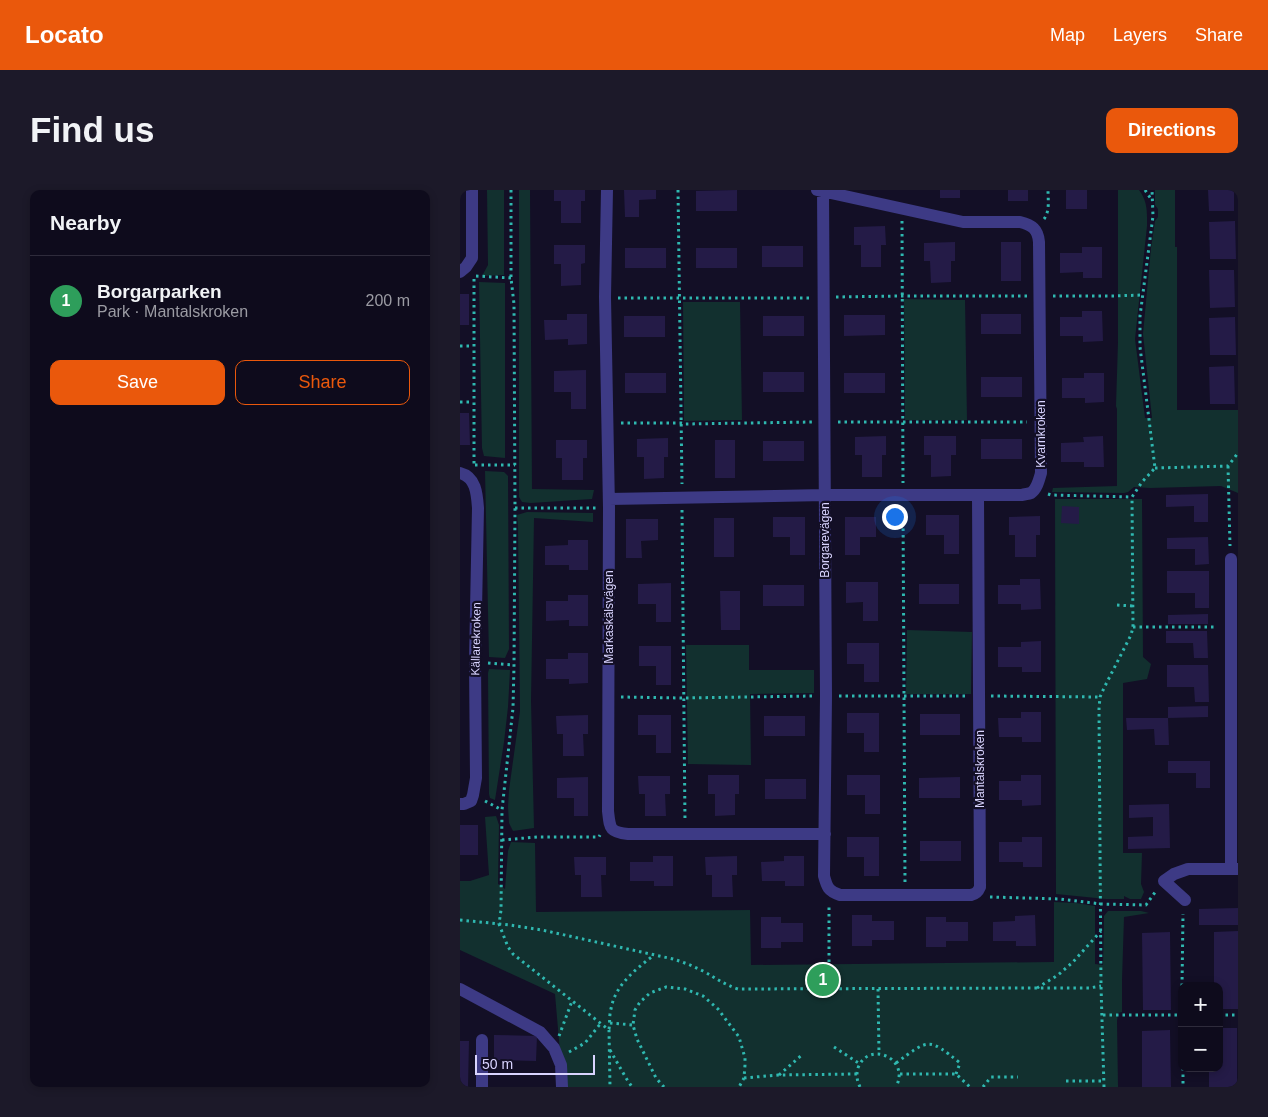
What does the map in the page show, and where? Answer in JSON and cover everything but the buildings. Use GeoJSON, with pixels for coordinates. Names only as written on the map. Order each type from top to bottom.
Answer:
{"type":"FeatureCollection","features":[{"type":"Feature","properties":{"kind":"street"},"geometry":{"type":"LineString","coordinates":[[460,272],[472,258],[472,190]]}},
{"type":"Feature","properties":{"kind":"street","name":"Markaskälsvägen"},"geometry":{"type":"LineString","coordinates":[[607,190],[605,297],[609,504],[609,826]]}},
{"type":"Feature","properties":{"kind":"street"},"geometry":{"type":"LineString","coordinates":[[821,190],[963,222],[1020,222],[1034,228]]}},
{"type":"Feature","properties":{"kind":"street","name":"Borgarevägen"},"geometry":{"type":"LineString","coordinates":[[821,190],[826,696],[824,876],[829,890]]}},
{"type":"Feature","properties":{"kind":"street","name":"Kvarnkroken"},"geometry":{"type":"LineString","coordinates":[[1034,228],[1039,242],[1041,473],[1035,488]]}},
{"type":"Feature","properties":{"kind":"street","name":"Källarekroken"},"geometry":{"type":"LineString","coordinates":[[466,471],[477,491],[478,508],[475,662],[476,778],[473,795]]}},
{"type":"Feature","properties":{"kind":"street"},"geometry":{"type":"LineString","coordinates":[[609,504],[825,495],[1022,495],[1031,493],[1035,488]]}},
{"type":"Feature","properties":{"kind":"street","name":"Mantalskroken"},"geometry":{"type":"LineString","coordinates":[[978,495],[981,871],[979,891]]}},
{"type":"Feature","properties":{"kind":"street"},"geometry":{"type":"LineString","coordinates":[[1182,898],[1164,881],[1174,874],[1188,869],[1235,869],[1230,627],[1231,560]]}},
{"type":"Feature","properties":{"kind":"street"},"geometry":{"type":"LineString","coordinates":[[460,804],[471,801],[473,795]]}},
{"type":"Feature","properties":{"kind":"street"},"geometry":{"type":"LineString","coordinates":[[609,826],[612,831],[628,834],[825,834]]}},
{"type":"Feature","properties":{"kind":"street"},"geometry":{"type":"LineString","coordinates":[[829,890],[840,895],[906,896],[971,895],[979,891]]}},
{"type":"Feature","properties":{"kind":"street"},"geometry":{"type":"LineString","coordinates":[[460,990],[540,1032],[556,1053],[560,1065],[562,1087]]}},
{"type":"Feature","properties":{"kind":"street"},"geometry":{"type":"LineString","coordinates":[[482,1040],[482,1087]]}},
{"type":"Feature","properties":{"kind":"path"},"geometry":{"type":"LineString","coordinates":[[511,190],[511,278],[514,304],[514,665],[513,708],[502,810],[501,910],[499,924],[505,942],[513,954],[609,1030]]}},
{"type":"Feature","properties":{"kind":"path"},"geometry":{"type":"LineString","coordinates":[[1034,228],[1047,214],[1048,190]]}},
{"type":"Feature","properties":{"kind":"path"},"geometry":{"type":"LineString","coordinates":[[1145,190],[1152,200]]}},
{"type":"Feature","properties":{"kind":"path"},"geometry":{"type":"LineString","coordinates":[[1152,190],[1152,216],[1143,295],[1140,347],[1155,468]]}},
{"type":"Feature","properties":{"kind":"path"},"geometry":{"type":"LineString","coordinates":[[902,208],[906,896]]}},
{"type":"Feature","properties":{"kind":"path"},"geometry":{"type":"LineString","coordinates":[[511,278],[474,275],[473,402],[466,471],[515,464]]}},
{"type":"Feature","properties":{"kind":"path"},"geometry":{"type":"LineString","coordinates":[[1039,296],[1143,295]]}},
{"type":"Feature","properties":{"kind":"path"},"geometry":{"type":"LineString","coordinates":[[460,346],[473,346]]}},
{"type":"Feature","properties":{"kind":"path"},"geometry":{"type":"LineString","coordinates":[[460,402],[473,402]]}},
{"type":"Feature","properties":{"kind":"path"},"geometry":{"type":"LineString","coordinates":[[1231,560],[1228,466],[1238,453]]}},
{"type":"Feature","properties":{"kind":"path"},"geometry":{"type":"LineString","coordinates":[[1104,1087],[1101,986],[1099,715],[1100,697],[1133,627],[1132,497],[1155,468],[1228,466]]}},
{"type":"Feature","properties":{"kind":"path"},"geometry":{"type":"LineString","coordinates":[[1035,488],[1051,495],[1132,497]]}},
{"type":"Feature","properties":{"kind":"path"},"geometry":{"type":"LineString","coordinates":[[515,508],[609,504]]}},
{"type":"Feature","properties":{"kind":"path"},"geometry":{"type":"LineString","coordinates":[[1117,605],[1133,606]]}},
{"type":"Feature","properties":{"kind":"path"},"geometry":{"type":"LineString","coordinates":[[1133,627],[1230,627]]}},
{"type":"Feature","properties":{"kind":"path"},"geometry":{"type":"LineString","coordinates":[[475,662],[514,665]]}},
{"type":"Feature","properties":{"kind":"path"},"geometry":{"type":"LineString","coordinates":[[1054,696],[1100,697]]}},
{"type":"Feature","properties":{"kind":"path"},"geometry":{"type":"LineString","coordinates":[[473,795],[502,810]]}},
{"type":"Feature","properties":{"kind":"path"},"geometry":{"type":"LineString","coordinates":[[502,840],[537,837],[599,837],[609,826]]}},
{"type":"Feature","properties":{"kind":"path"},"geometry":{"type":"LineString","coordinates":[[979,891],[988,897],[1060,899],[1101,904],[1146,905],[1164,881]]}},
{"type":"Feature","properties":{"kind":"path"},"geometry":{"type":"LineString","coordinates":[[829,890],[829,988]]}},
{"type":"Feature","properties":{"kind":"path"},"geometry":{"type":"LineString","coordinates":[[1182,898],[1182,982]]}},
{"type":"Feature","properties":{"kind":"path"},"geometry":{"type":"LineString","coordinates":[[460,920],[550,932],[673,959],[690,964],[720,982],[738,989],[1089,988],[1101,986]]}},
{"type":"Feature","properties":{"kind":"path"},"geometry":{"type":"LineString","coordinates":[[1037,988],[1074,962],[1101,931]]}},
{"type":"Feature","properties":{"kind":"path"},"geometry":{"type":"LineString","coordinates":[[610,1087],[609,1030],[614,998],[620,987],[636,969],[654,955]]}},
{"type":"Feature","properties":{"kind":"path"},"geometry":{"type":"LineString","coordinates":[[664,1087],[656,1078],[637,1038],[633,1025],[635,1010],[640,1002],[650,993],[666,987],[685,989],[703,996],[718,1009],[739,1037],[744,1058],[744,1078],[740,1087]]}},
{"type":"Feature","properties":{"kind":"path"},"geometry":{"type":"LineString","coordinates":[[878,989],[879,1054]]}},
{"type":"Feature","properties":{"kind":"path"},"geometry":{"type":"LineString","coordinates":[[556,1053],[572,1000]]}},
{"type":"Feature","properties":{"kind":"path"},"geometry":{"type":"LineString","coordinates":[[1103,1015],[1178,1015]]}},
{"type":"Feature","properties":{"kind":"path"},"geometry":{"type":"LineString","coordinates":[[1223,1015],[1238,1015]]}},
{"type":"Feature","properties":{"kind":"path"},"geometry":{"type":"LineString","coordinates":[[556,1053],[585,1043],[601,1023]]}},
{"type":"Feature","properties":{"kind":"path"},"geometry":{"type":"LineString","coordinates":[[610,1023],[633,1025]]}},
{"type":"Feature","properties":{"kind":"path"},"geometry":{"type":"LineString","coordinates":[[896,1063],[917,1048],[926,1044],[934,1045],[940,1047],[960,1063],[956,1074]]}},
{"type":"Feature","properties":{"kind":"path"},"geometry":{"type":"LineString","coordinates":[[834,1047],[860,1064]]}},
{"type":"Feature","properties":{"kind":"path"},"geometry":{"type":"LineString","coordinates":[[610,1049],[632,1087]]}},
{"type":"Feature","properties":{"kind":"path"},"geometry":{"type":"LineString","coordinates":[[778,1075],[803,1054]]}},
{"type":"Feature","properties":{"kind":"path"},"geometry":{"type":"LineString","coordinates":[[860,1087],[856,1074],[860,1064],[868,1056],[879,1054],[886,1055],[896,1063],[900,1074],[896,1087]]}},
{"type":"Feature","properties":{"kind":"path"},"geometry":{"type":"LineString","coordinates":[[1183,1072],[1183,1087]]}},
{"type":"Feature","properties":{"kind":"path"},"geometry":{"type":"LineString","coordinates":[[744,1078],[778,1075],[856,1074]]}},
{"type":"Feature","properties":{"kind":"path"},"geometry":{"type":"LineString","coordinates":[[900,1074],[956,1074],[970,1087]]}},
{"type":"Feature","properties":{"kind":"path"},"geometry":{"type":"LineString","coordinates":[[983,1087],[991,1077],[1018,1077]]}},
{"type":"Feature","properties":{"kind":"path"},"geometry":{"type":"LineString","coordinates":[[1066,1081],[1104,1080]]}},
{"type":"Feature","properties":{"kind":"green space"},"geometry":{"type":"Polygon","coordinates":[[[487,190],[504,190],[504,275],[482,276],[488,265],[487,190]]]}},
{"type":"Feature","properties":{"kind":"green space"},"geometry":{"type":"Polygon","coordinates":[[[519,190],[530,190],[532,489],[594,490],[592,499],[531,503],[522,502],[519,497],[519,190]]]}},
{"type":"Feature","properties":{"kind":"green space"},"geometry":{"type":"Polygon","coordinates":[[[1118,190],[1139,190],[1146,207],[1147,226],[1135,339],[1145,418],[1152,418],[1143,334],[1151,248],[1155,221],[1158,217],[1158,209],[1155,205],[1155,190],[1175,190],[1177,410],[1238,410],[1238,493],[1221,486],[1134,487],[1124,493],[1052,492],[1053,488],[1117,486],[1118,190]]]}},
{"type":"Feature","properties":{"kind":"green space"},"geometry":{"type":"Polygon","coordinates":[[[479,282],[505,283],[505,458],[484,456],[482,448],[479,282]]]}},
{"type":"Feature","properties":{"kind":"green space"},"geometry":{"type":"Polygon","coordinates":[[[904,299],[965,300],[967,420],[905,420],[904,299]]]}},
{"type":"Feature","properties":{"kind":"green space"},"geometry":{"type":"Polygon","coordinates":[[[683,302],[740,302],[742,420],[684,421],[683,302]]]}},
{"type":"Feature","properties":{"kind":"green space"},"geometry":{"type":"Polygon","coordinates":[[[485,471],[504,472],[508,476],[509,649],[505,658],[489,657],[485,471]]]}},
{"type":"Feature","properties":{"kind":"green space"},"geometry":{"type":"Polygon","coordinates":[[[1055,499],[1142,499],[1143,657],[1151,664],[1147,679],[1123,683],[1123,853],[1142,853],[1141,884],[1144,892],[1141,899],[1130,899],[1124,896],[1124,899],[1106,899],[1056,894],[1055,499]]]}},
{"type":"Feature","properties":{"kind":"green space"},"geometry":{"type":"Polygon","coordinates":[[[527,512],[593,513],[593,522],[534,518],[531,701],[534,828],[513,831],[509,823],[508,807],[520,711],[517,515],[527,512]]]}},
{"type":"Feature","properties":{"kind":"green space"},"geometry":{"type":"Polygon","coordinates":[[[907,630],[972,632],[971,694],[906,694],[907,630]]]}},
{"type":"Feature","properties":{"kind":"green space"},"geometry":{"type":"Polygon","coordinates":[[[686,645],[749,645],[749,670],[814,670],[814,693],[750,694],[751,765],[688,764],[686,645]]]}},
{"type":"Feature","properties":{"kind":"green space"},"geometry":{"type":"Polygon","coordinates":[[[489,669],[510,670],[504,742],[495,800],[490,798],[489,794],[489,669]]]}},
{"type":"Feature","properties":{"kind":"green space"},"geometry":{"type":"Polygon","coordinates":[[[496,816],[499,825],[498,884],[505,889],[508,851],[511,842],[535,843],[536,912],[750,910],[751,965],[1054,962],[1054,902],[1095,906],[1095,964],[1103,965],[1104,916],[1108,911],[1141,911],[1149,913],[1124,917],[1122,1012],[1118,1013],[1117,1021],[1118,1087],[563,1087],[555,994],[460,950],[460,881],[470,881],[489,875],[485,817],[496,816]]]}},
{"type":"Feature","properties":{"kind":"place","name":"Borgarparken"},"geometry":{"type":"Point","coordinates":[823,980]}}]}
